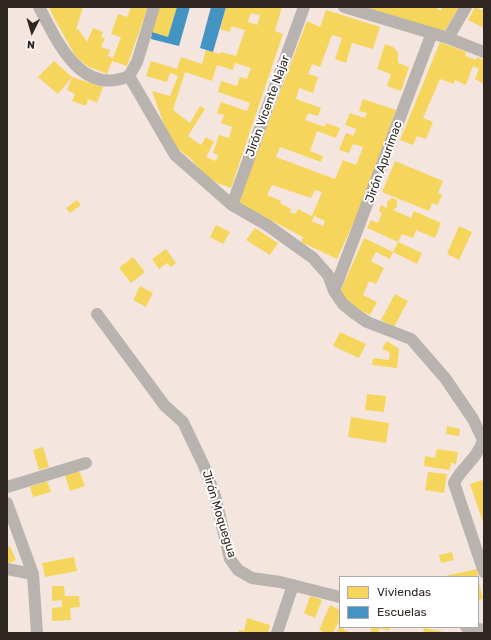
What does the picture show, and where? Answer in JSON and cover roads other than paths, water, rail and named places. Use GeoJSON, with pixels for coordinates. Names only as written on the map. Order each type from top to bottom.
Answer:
{"type":"FeatureCollection","features":[{"type":"Feature","properties":{"kind":"street"},"geometry":{"type":"LineString","coordinates":[[39,7],[62,49],[75,66],[92,76],[107,82],[120,80],[129,76],[137,62],[154,7]]}},
{"type":"Feature","properties":{"kind":"street","name":"Jirón Vicente Najar"},"geometry":{"type":"LineString","coordinates":[[232,205],[304,7]]}},
{"type":"Feature","properties":{"kind":"street"},"geometry":{"type":"LineString","coordinates":[[344,7],[448,38],[484,52]]}},
{"type":"Feature","properties":{"kind":"street"},"geometry":{"type":"LineString","coordinates":[[448,38],[466,7]]}},
{"type":"Feature","properties":{"kind":"street","name":"Jirón Apurimac"},"geometry":{"type":"LineString","coordinates":[[334,291],[432,33]]}},
{"type":"Feature","properties":{"kind":"street"},"geometry":{"type":"LineString","coordinates":[[129,76],[175,155],[232,205],[268,225],[312,258],[328,275],[334,291],[343,304],[367,322],[411,339],[446,378],[473,419],[483,440],[480,451],[459,474],[454,483],[484,572]]}},
{"type":"Feature","properties":{"kind":"street","name":"Jirón Moquegua"},"geometry":{"type":"LineString","coordinates":[[97,314],[165,406],[183,422],[204,466],[214,496],[230,559],[238,570],[252,578],[293,585],[339,597]]}},
{"type":"Feature","properties":{"kind":"street"},"geometry":{"type":"LineString","coordinates":[[7,487],[86,463]]}},
{"type":"Feature","properties":{"kind":"street"},"geometry":{"type":"LineString","coordinates":[[7,503],[33,574],[37,633]]}},
{"type":"Feature","properties":{"kind":"street"},"geometry":{"type":"LineString","coordinates":[[7,569],[33,574]]}},
{"type":"Feature","properties":{"kind":"street"},"geometry":{"type":"LineString","coordinates":[[277,633],[293,585]]}},
{"type":"Feature","properties":{"kind":"street"},"geometry":{"type":"LineString","coordinates":[[472,628],[484,630]]}}]}
